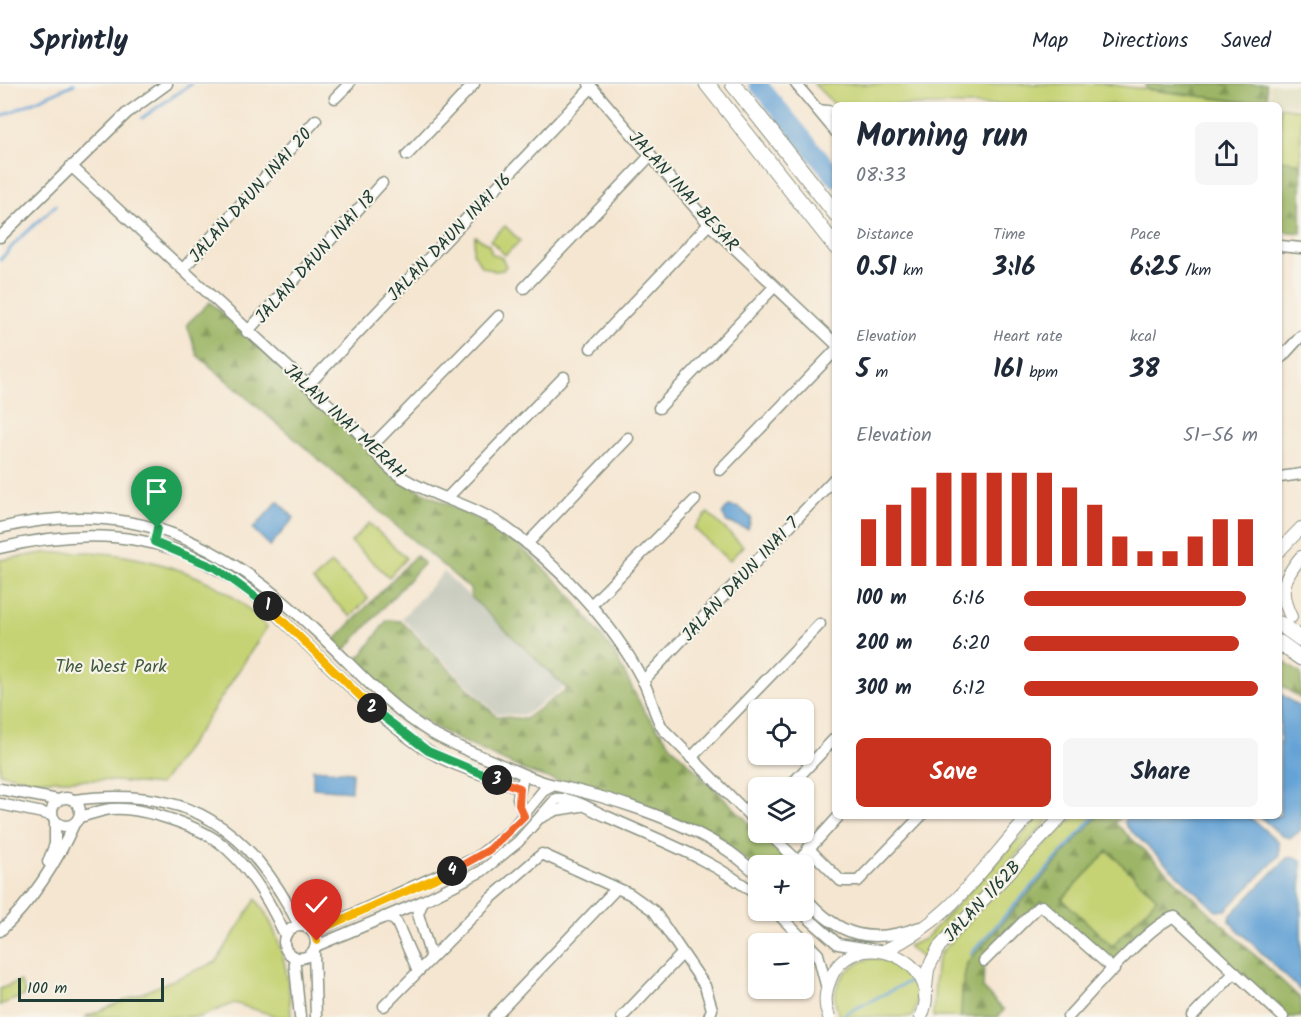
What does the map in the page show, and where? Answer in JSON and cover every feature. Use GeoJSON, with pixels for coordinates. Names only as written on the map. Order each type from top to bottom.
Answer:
{"type":"FeatureCollection","features":[{"type":"Feature","properties":{"kind":"highway"},"geometry":{"type":"LineString","coordinates":[[706,84],[832,242]]}},
{"type":"Feature","properties":{"kind":"highway"},"geometry":{"type":"LineString","coordinates":[[733,84],[832,209]]}},
{"type":"Feature","properties":{"kind":"highway"},"geometry":{"type":"LineString","coordinates":[[1290,622],[1301,639]]}},
{"type":"Feature","properties":{"kind":"highway"},"geometry":{"type":"LineString","coordinates":[[1282,644],[1301,658]]}},
{"type":"Feature","properties":{"kind":"main road"},"geometry":{"type":"LineString","coordinates":[[1282,548],[1301,528]]}},
{"type":"Feature","properties":{"kind":"main road"},"geometry":{"type":"LineString","coordinates":[[1290,622],[1282,600],[1282,589],[1301,557]]}},
{"type":"Feature","properties":{"kind":"main road","name":"JALAN 1/62B"},"geometry":{"type":"LineString","coordinates":[[827,990],[839,966],[849,957],[912,939],[934,922],[1025,819]]}},
{"type":"Feature","properties":{"kind":"main road","name":"JALAN 1/62B"},"geometry":{"type":"LineString","coordinates":[[924,1015],[928,969],[939,947],[1059,819]]}},
{"type":"Feature","properties":{"kind":"main road"},"geometry":{"type":"LineString","coordinates":[[879,950],[901,956],[914,967],[922,981],[925,997]]}},
{"type":"Feature","properties":{"kind":"main road"},"geometry":{"type":"LineString","coordinates":[[827,990],[828,1016]]}},
{"type":"Feature","properties":{"kind":"street"},"geometry":{"type":"LineString","coordinates":[[0,237],[127,113],[167,84]]}},
{"type":"Feature","properties":{"kind":"street"},"geometry":{"type":"LineString","coordinates":[[335,98],[349,84]]}},
{"type":"Feature","properties":{"kind":"street"},"geometry":{"type":"LineString","coordinates":[[407,154],[474,84]]}},
{"type":"Feature","properties":{"kind":"street"},"geometry":{"type":"LineString","coordinates":[[796,84],[832,127]]}},
{"type":"Feature","properties":{"kind":"street","name":"JALAN INAI BESAR"},"geometry":{"type":"LineString","coordinates":[[590,86],[709,224],[832,340]]}},
{"type":"Feature","properties":{"kind":"street","name":"JALAN DAUN INAI 16"},"geometry":{"type":"LineString","coordinates":[[308,386],[590,86]]}},
{"type":"Feature","properties":{"kind":"street"},"geometry":{"type":"LineString","coordinates":[[818,110],[832,112]]}},
{"type":"Feature","properties":{"kind":"street","name":"JALAN DAUN INAI 20"},"geometry":{"type":"LineString","coordinates":[[183,269],[316,120]]}},
{"type":"Feature","properties":{"kind":"street"},"geometry":{"type":"LineString","coordinates":[[524,288],[651,155]]}},
{"type":"Feature","properties":{"kind":"street","name":"JALAN INAI MERAH"},"geometry":{"type":"LineString","coordinates":[[71,166],[372,446],[398,474],[422,488],[448,497],[493,520],[527,544],[591,605],[617,638],[644,681],[656,718],[691,758],[748,812]]}},
{"type":"Feature","properties":{"kind":"street","name":"JALAN DAUN INAI 18"},"geometry":{"type":"LineString","coordinates":[[247,332],[382,183]]}},
{"type":"Feature","properties":{"kind":"street"},"geometry":{"type":"LineString","coordinates":[[591,348],[709,224]]}},
{"type":"Feature","properties":{"kind":"street"},"geometry":{"type":"LineString","coordinates":[[1282,246],[1301,248]]}},
{"type":"Feature","properties":{"kind":"street"},"geometry":{"type":"LineString","coordinates":[[659,408],[774,287]]}},
{"type":"Feature","properties":{"kind":"street"},"geometry":{"type":"LineString","coordinates":[[372,446],[499,316]]}},
{"type":"Feature","properties":{"kind":"street"},"geometry":{"type":"LineString","coordinates":[[1282,357],[1300,338]]}},
{"type":"Feature","properties":{"kind":"street"},"geometry":{"type":"LineString","coordinates":[[720,470],[832,354]]}},
{"type":"Feature","properties":{"kind":"street"},"geometry":{"type":"LineString","coordinates":[[448,497],[564,377]]}},
{"type":"Feature","properties":{"kind":"street"},"geometry":{"type":"LineString","coordinates":[[527,544],[628,438]]}},
{"type":"Feature","properties":{"kind":"street"},"geometry":{"type":"LineString","coordinates":[[1282,477],[1301,474]]}},
{"type":"Feature","properties":{"kind":"street","name":"JALAN DAUN INAI 7"},"geometry":{"type":"LineString","coordinates":[[644,681],[832,481]]}},
{"type":"Feature","properties":{"kind":"street"},"geometry":{"type":"LineString","coordinates":[[591,605],[695,500]]}},
{"type":"Feature","properties":{"kind":"street"},"geometry":{"type":"LineString","coordinates":[[0,528],[49,519],[118,520],[157,528],[217,552],[249,572],[279,597],[396,709],[434,735],[525,775],[554,785],[566,786],[682,826],[727,850],[748,866]]}},
{"type":"Feature","properties":{"kind":"street"},"geometry":{"type":"LineString","coordinates":[[154,542],[157,528]]}},
{"type":"Feature","properties":{"kind":"street"},"geometry":{"type":"LineString","coordinates":[[0,548],[78,535],[101,534],[154,542],[216,568],[268,607],[372,708],[416,743],[440,758],[520,788]]}},
{"type":"Feature","properties":{"kind":"street"},"geometry":{"type":"LineString","coordinates":[[691,758],[820,624]]}},
{"type":"Feature","properties":{"kind":"street"},"geometry":{"type":"LineString","coordinates":[[798,777],[832,741]]}},
{"type":"Feature","properties":{"kind":"street"},"geometry":{"type":"LineString","coordinates":[[524,816],[519,805],[520,788],[525,775]]}},
{"type":"Feature","properties":{"kind":"street"},"geometry":{"type":"LineString","coordinates":[[554,785],[556,799]]}},
{"type":"Feature","properties":{"kind":"street"},"geometry":{"type":"LineString","coordinates":[[0,789],[58,800],[111,796],[138,798],[176,805],[216,820],[255,857],[299,925],[314,932],[462,866],[500,840],[524,816],[543,791],[554,785]]}},
{"type":"Feature","properties":{"kind":"street"},"geometry":{"type":"LineString","coordinates":[[0,804],[53,818],[63,826],[112,809],[150,812],[169,817],[225,846],[258,886],[275,913],[285,935],[286,951],[294,957],[305,957],[315,948],[423,901],[498,860],[556,799],[564,798],[585,806],[674,844],[716,865],[748,889]]}},
{"type":"Feature","properties":{"kind":"street"},"geometry":{"type":"LineString","coordinates":[[46,874],[54,844],[52,807],[58,800]]}},
{"type":"Feature","properties":{"kind":"street"},"geometry":{"type":"LineString","coordinates":[[0,931],[19,912],[46,874],[76,820],[80,808],[74,800]]}},
{"type":"Feature","properties":{"kind":"street"},"geometry":{"type":"LineString","coordinates":[[539,819],[556,810],[585,806]]}},
{"type":"Feature","properties":{"kind":"street"},"geometry":{"type":"LineString","coordinates":[[802,855],[836,819]]}},
{"type":"Feature","properties":{"kind":"street"},"geometry":{"type":"LineString","coordinates":[[808,848],[842,881],[858,881],[918,819]]}},
{"type":"Feature","properties":{"kind":"street"},"geometry":{"type":"LineString","coordinates":[[777,843],[788,855]]}},
{"type":"Feature","properties":{"kind":"street"},"geometry":{"type":"LineString","coordinates":[[384,1006],[491,898],[542,854],[615,890],[640,899],[654,911],[677,942],[682,954],[710,997],[712,1009],[709,1017]]}},
{"type":"Feature","properties":{"kind":"street"},"geometry":{"type":"LineString","coordinates":[[494,1017],[615,890]]}},
{"type":"Feature","properties":{"kind":"street"},"geometry":{"type":"LineString","coordinates":[[423,901],[418,914],[431,957]]}},
{"type":"Feature","properties":{"kind":"street"},"geometry":{"type":"LineString","coordinates":[[814,905],[837,927],[859,936],[891,935],[934,922]]}},
{"type":"Feature","properties":{"kind":"street"},"geometry":{"type":"LineString","coordinates":[[984,961],[1037,908],[1042,906],[1114,970]]}},
{"type":"Feature","properties":{"kind":"street"},"geometry":{"type":"LineString","coordinates":[[384,917],[393,919],[398,926],[418,971]]}},
{"type":"Feature","properties":{"kind":"street"},"geometry":{"type":"LineString","coordinates":[[1068,1017],[1159,926],[1175,917],[1283,1017]]}},
{"type":"Feature","properties":{"kind":"street"},"geometry":{"type":"LineString","coordinates":[[785,921],[818,954],[827,990]]}},
{"type":"Feature","properties":{"kind":"street"},"geometry":{"type":"LineString","coordinates":[[812,921],[838,944],[879,950]]}},
{"type":"Feature","properties":{"kind":"street"},"geometry":{"type":"LineString","coordinates":[[285,935],[291,928],[299,925]]}},
{"type":"Feature","properties":{"kind":"street"},"geometry":{"type":"LineString","coordinates":[[314,932],[316,1017]]}},
{"type":"Feature","properties":{"kind":"street"},"geometry":{"type":"LineString","coordinates":[[622,1017],[682,954]]}},
{"type":"Feature","properties":{"kind":"street"},"geometry":{"type":"LineString","coordinates":[[294,957],[300,1017]]}},
{"type":"Feature","properties":{"kind":"street"},"geometry":{"type":"LineString","coordinates":[[1192,1017],[1235,972]]}},
{"type":"Feature","properties":{"kind":"shaded area"},"geometry":{"type":"Polygon","coordinates":[[[1269,84],[1301,84],[1301,106],[1271,102],[1269,84]]]}},
{"type":"Feature","properties":{"kind":"shaded area"},"geometry":{"type":"Polygon","coordinates":[[[444,572],[564,687],[525,715],[497,714],[402,618],[444,572]]]}},
{"type":"Feature","properties":{"kind":"green space"},"geometry":{"type":"Polygon","coordinates":[[[814,84],[1106,84],[1241,102],[832,102],[814,84]]]}},
{"type":"Feature","properties":{"kind":"green space"},"geometry":{"type":"Polygon","coordinates":[[[1146,84],[1266,84],[1268,102],[1245,102],[1146,89],[1146,84]]]}},
{"type":"Feature","properties":{"kind":"green space"},"geometry":{"type":"Polygon","coordinates":[[[1282,107],[1301,110],[1301,163],[1282,160],[1282,107]]]}},
{"type":"Feature","properties":{"kind":"green space"},"geometry":{"type":"Polygon","coordinates":[[[1282,160],[1301,163],[1301,233],[1282,231],[1282,160]]]}},
{"type":"Feature","properties":{"kind":"green space"},"geometry":{"type":"Polygon","coordinates":[[[505,226],[520,241],[505,255],[490,240],[505,226]]]}},
{"type":"Feature","properties":{"kind":"green space"},"geometry":{"type":"Polygon","coordinates":[[[475,236],[489,245],[492,254],[502,258],[506,266],[503,270],[495,271],[481,266],[473,252],[475,236]]]}},
{"type":"Feature","properties":{"kind":"green space"},"geometry":{"type":"Polygon","coordinates":[[[210,302],[364,443],[391,476],[507,534],[567,591],[614,653],[644,711],[674,749],[748,822],[748,843],[770,843],[782,855],[748,855],[748,862],[710,830],[526,771],[451,736],[404,709],[353,661],[362,655],[387,620],[401,621],[496,716],[525,719],[567,689],[471,597],[470,589],[197,355],[187,324],[210,302]]]}},
{"type":"Feature","properties":{"kind":"green space"},"geometry":{"type":"Polygon","coordinates":[[[708,513],[743,546],[729,561],[694,528],[708,513]]]}},
{"type":"Feature","properties":{"kind":"green space"},"geometry":{"type":"Polygon","coordinates":[[[369,523],[406,558],[389,577],[351,542],[369,523]]]}},
{"type":"Feature","properties":{"kind":"green space","name":"The West Park"},"geometry":{"type":"Polygon","coordinates":[[[91,552],[147,561],[204,580],[240,602],[267,627],[204,724],[160,785],[103,780],[29,780],[0,773],[0,560],[44,553],[91,552]]]}},
{"type":"Feature","properties":{"kind":"green space"},"geometry":{"type":"Polygon","coordinates":[[[416,555],[424,563],[344,651],[352,660],[333,642],[416,555]]]}},
{"type":"Feature","properties":{"kind":"green space"},"geometry":{"type":"Polygon","coordinates":[[[331,563],[368,598],[351,617],[313,581],[331,563]]]}},
{"type":"Feature","properties":{"kind":"green space"},"geometry":{"type":"Polygon","coordinates":[[[1282,660],[1301,674],[1301,699],[1282,685],[1282,660]]]}},
{"type":"Feature","properties":{"kind":"green space"},"geometry":{"type":"Polygon","coordinates":[[[1037,819],[1049,819],[931,946],[924,960],[908,946],[925,939],[1037,819]]]}},
{"type":"Feature","properties":{"kind":"green space"},"geometry":{"type":"Polygon","coordinates":[[[1072,819],[1095,819],[967,963],[962,989],[961,1017],[933,1017],[936,966],[940,954],[990,898],[1072,819]]]}},
{"type":"Feature","properties":{"kind":"green space"},"geometry":{"type":"Polygon","coordinates":[[[1095,819],[1118,819],[1115,823],[1301,999],[1301,1017],[1284,1017],[1172,909],[1114,970],[1041,902],[984,961],[983,989],[1004,1010],[998,1017],[961,1017],[962,989],[967,963],[1095,819]],[[1108,851],[1062,899],[1112,946],[1157,898],[1108,851]]]}},
{"type":"Feature","properties":{"kind":"green space"},"geometry":{"type":"Polygon","coordinates":[[[1108,851],[1157,898],[1112,946],[1062,899],[1108,851]]]}},
{"type":"Feature","properties":{"kind":"green space"},"geometry":{"type":"Polygon","coordinates":[[[256,899],[278,940],[286,970],[291,1017],[279,1017],[234,1003],[200,1017],[85,1017],[216,962],[256,899]]]}},
{"type":"Feature","properties":{"kind":"green space"},"geometry":{"type":"Polygon","coordinates":[[[872,958],[893,964],[909,977],[917,995],[912,1017],[840,1017],[835,997],[841,980],[854,966],[872,958]]]}},
{"type":"Feature","properties":{"kind":"green space"},"geometry":{"type":"Polygon","coordinates":[[[20,981],[26,995],[0,1005],[0,989],[20,981]]]}},
{"type":"Feature","properties":{"kind":"water"},"geometry":{"type":"Polygon","coordinates":[[[278,501],[294,518],[270,546],[253,529],[278,501]]]}},
{"type":"Feature","properties":{"kind":"water"},"geometry":{"type":"Polygon","coordinates":[[[729,506],[740,508],[751,518],[748,529],[727,522],[722,514],[729,506]]]}},
{"type":"Feature","properties":{"kind":"water"},"geometry":{"type":"Polygon","coordinates":[[[1282,694],[1301,708],[1301,830],[1291,838],[1282,836],[1262,819],[1282,819],[1282,694]]]}},
{"type":"Feature","properties":{"kind":"water"},"geometry":{"type":"Polygon","coordinates":[[[313,769],[352,772],[351,791],[313,788],[313,769]]]}},
{"type":"Feature","properties":{"kind":"water"},"geometry":{"type":"Polygon","coordinates":[[[1126,819],[1252,819],[1279,842],[1279,856],[1226,910],[1216,911],[1124,822],[1126,819]]]}},
{"type":"Feature","properties":{"kind":"water"},"geometry":{"type":"Polygon","coordinates":[[[1295,857],[1301,860],[1301,991],[1229,921],[1231,915],[1287,858],[1295,857]]]}},
{"type":"Feature","properties":{"kind":"waterway"},"geometry":{"type":"LineString","coordinates":[[0,117],[74,84]]}},
{"type":"Feature","properties":{"kind":"waterway"},"geometry":{"type":"LineString","coordinates":[[142,118],[191,84]]}},
{"type":"Feature","properties":{"kind":"waterway"},"geometry":{"type":"LineString","coordinates":[[758,84],[832,173]]}},
{"type":"Feature","properties":{"kind":"waterway"},"geometry":{"type":"LineString","coordinates":[[0,260],[56,205]]}},
{"type":"Feature","properties":{"kind":"waterway"},"geometry":{"type":"LineString","coordinates":[[971,954],[1092,819]]}},
{"type":"Feature","properties":{"kind":"waterway"},"geometry":{"type":"LineString","coordinates":[[845,1014],[912,980]]}},
{"type":"Feature","properties":{"kind":"route"},"geometry":{"type":"LineString","coordinates":[[157,528],[154,542],[174,548],[216,568],[241,585],[268,607],[372,708],[416,743],[440,758],[520,788],[518,798],[524,816],[489,850],[462,866],[314,932],[317,941]]}}]}
